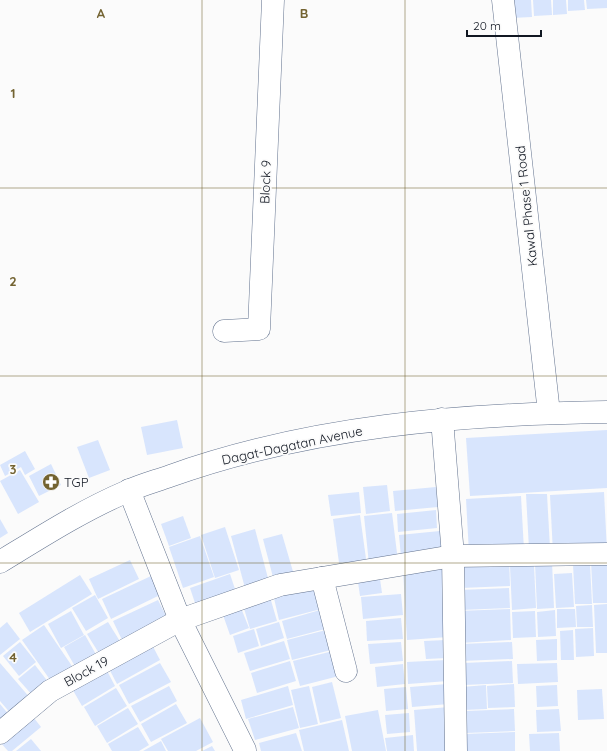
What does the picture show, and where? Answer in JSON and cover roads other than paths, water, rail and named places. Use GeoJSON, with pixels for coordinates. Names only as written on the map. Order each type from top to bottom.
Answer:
{"type":"FeatureCollection","features":[{"type":"Feature","properties":{"kind":"street","name":"Block 9"},"geometry":{"type":"LineString","coordinates":[[224,331],[259,329],[273,0]]}},
{"type":"Feature","properties":{"kind":"street","name":"Kawal Phase 1 Road"},"geometry":{"type":"LineString","coordinates":[[503,0],[549,413]]}},
{"type":"Feature","properties":{"kind":"street","name":"Dagat-Dagatan Avenue"},"geometry":{"type":"LineString","coordinates":[[0,562],[81,514],[129,490],[193,468],[249,452],[357,429],[442,419],[549,413],[607,412]]}},
{"type":"Feature","properties":{"kind":"street"},"geometry":{"type":"LineString","coordinates":[[442,419],[453,556],[456,751]]}},
{"type":"Feature","properties":{"kind":"street"},"geometry":{"type":"LineString","coordinates":[[129,490],[180,620],[245,750]]}},
{"type":"Feature","properties":{"kind":"street","name":"Block 19"},"geometry":{"type":"LineString","coordinates":[[0,733],[50,691],[180,620],[280,585],[453,556],[607,554]]}},
{"type":"Feature","properties":{"kind":"street"},"geometry":{"type":"LineString","coordinates":[[322,578],[346,671]]}},
{"type":"Feature","properties":{"kind":"place","name":"TGP"},"geometry":{"type":"Point","coordinates":[51,482]}}]}
